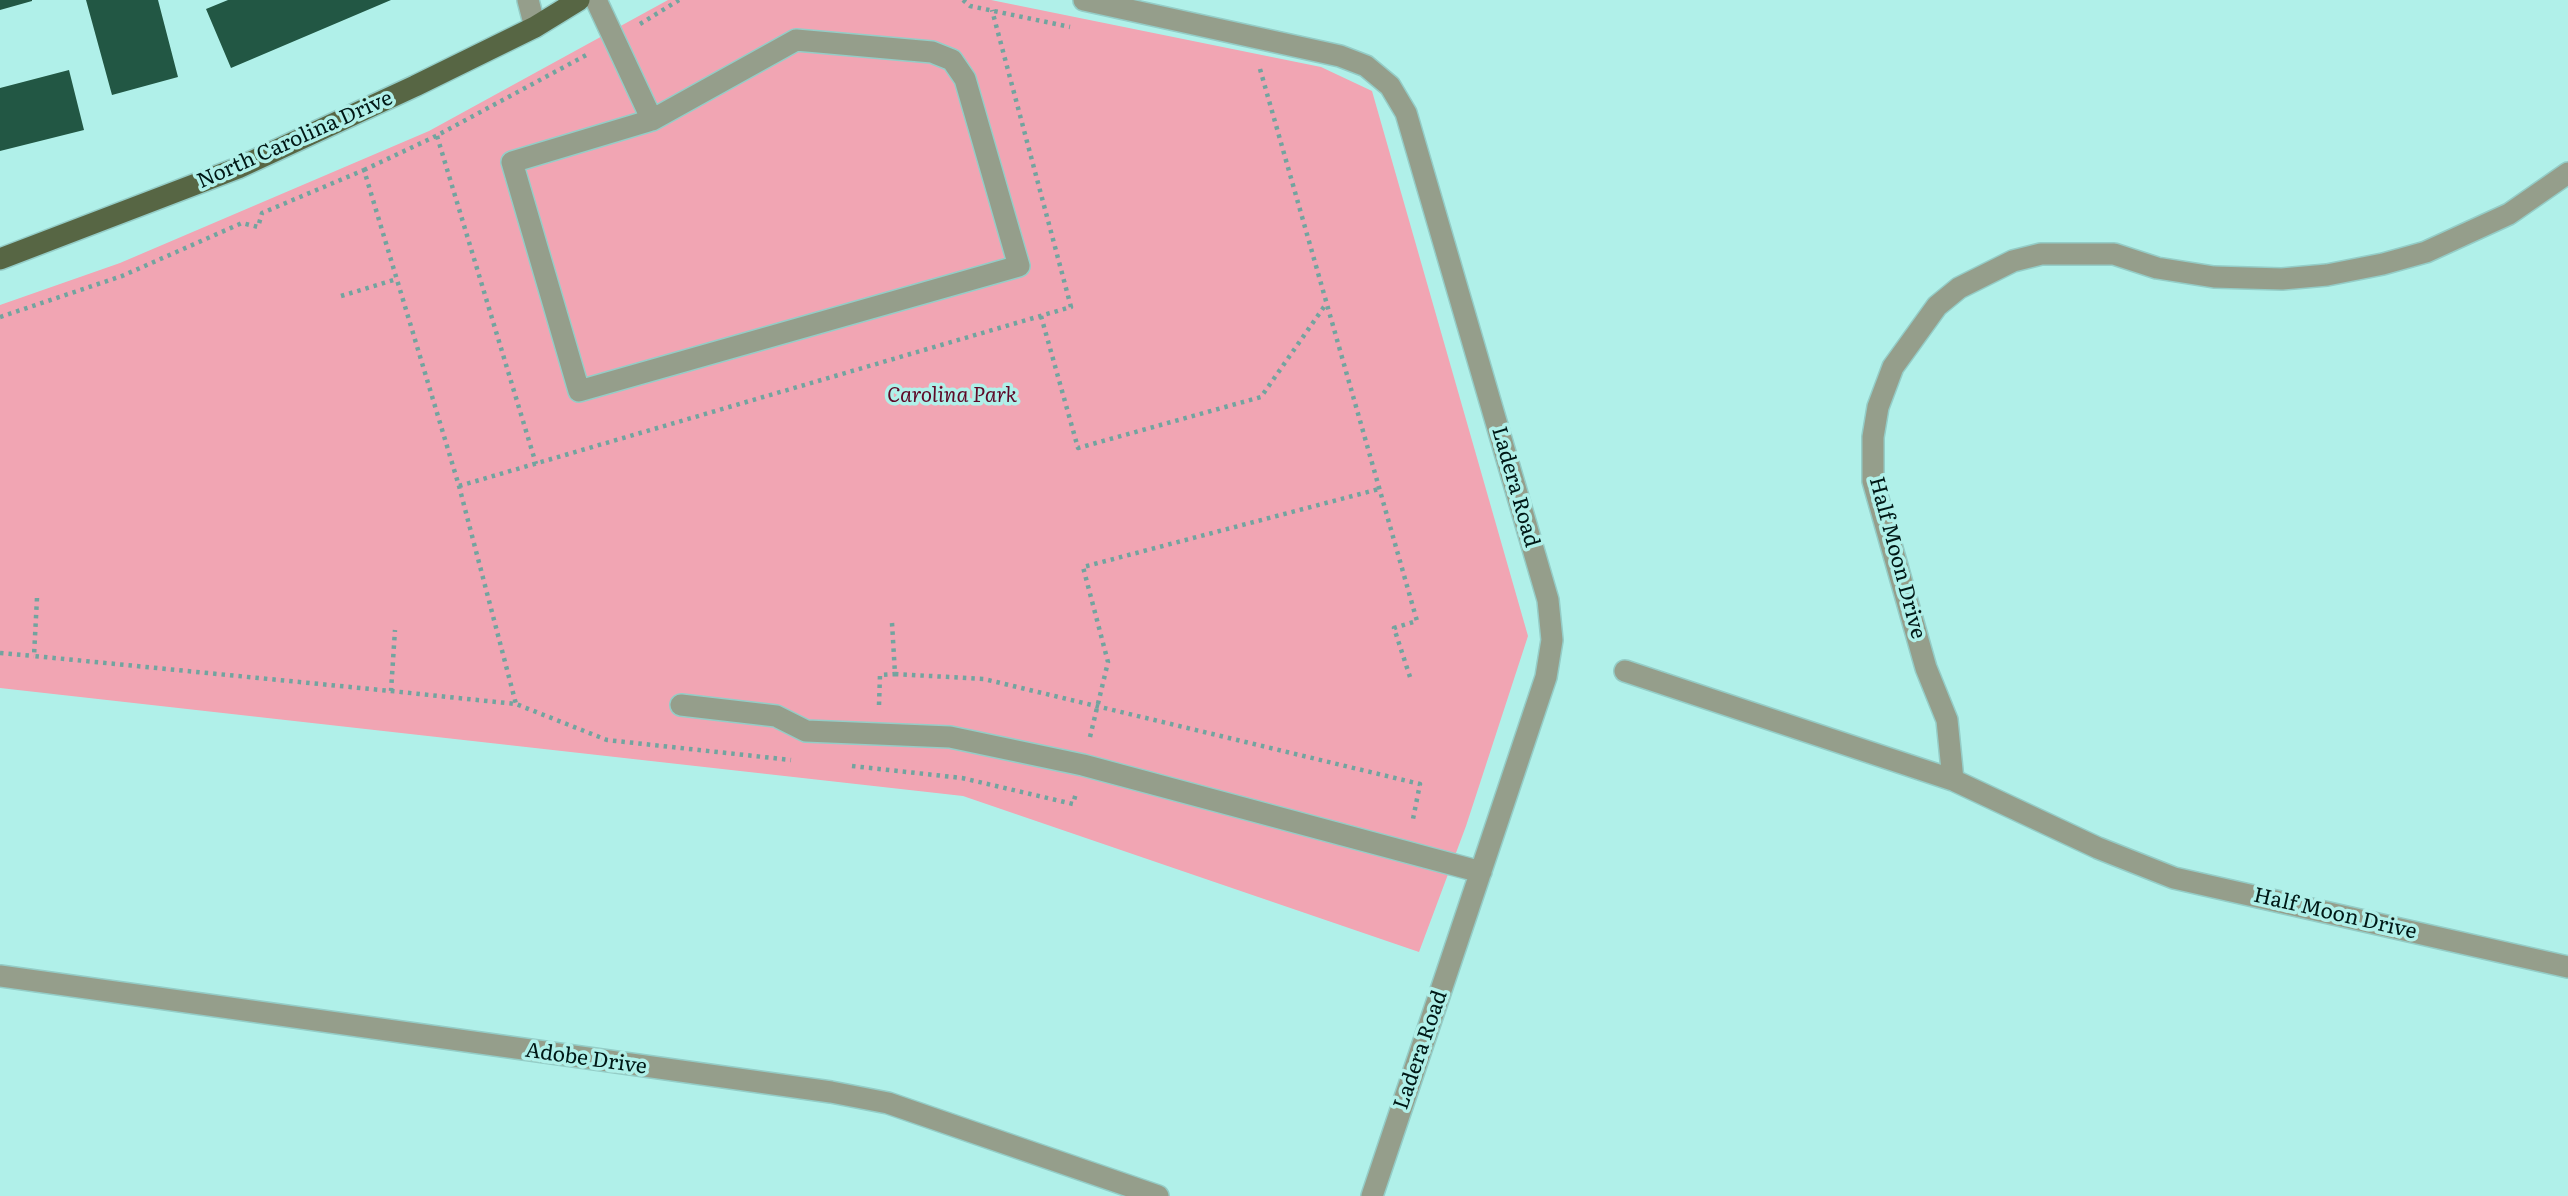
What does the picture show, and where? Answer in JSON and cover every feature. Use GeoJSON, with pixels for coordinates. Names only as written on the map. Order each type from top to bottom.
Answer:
{"type":"FeatureCollection","features":[{"type":"Feature","properties":{"kind":"main road","name":"North Carolina Drive"},"geometry":{"type":"LineString","coordinates":[[0,260],[239,168],[535,27],[579,0]]}},
{"type":"Feature","properties":{"kind":"street"},"geometry":{"type":"LineString","coordinates":[[528,0],[535,27]]}},
{"type":"Feature","properties":{"kind":"street"},"geometry":{"type":"LineString","coordinates":[[596,0],[652,120]]}},
{"type":"Feature","properties":{"kind":"street","name":"Ladera Road"},"geometry":{"type":"LineString","coordinates":[[1084,0],[1340,56],[1366,66],[1390,86],[1406,113],[1548,600],[1551,626],[1546,677],[1372,1196]]}},
{"type":"Feature","properties":{"kind":"street"},"geometry":{"type":"LineString","coordinates":[[796,40],[932,52],[952,60],[965,79],[1018,266],[579,391],[512,162],[652,120],[796,40]]}},
{"type":"Feature","properties":{"kind":"street","name":"Half Moon Drive"},"geometry":{"type":"LineString","coordinates":[[1953,780],[1947,720],[1926,667],[1874,481],[1873,437],[1878,407],[1893,367],[1937,306],[1959,288],[2012,261],[2041,254],[2114,254],[2157,268],[2214,277],[2293,278],[2326,275],[2383,264],[2426,252],[2509,214],[2568,173]]}},
{"type":"Feature","properties":{"kind":"street","name":"Half Moon Drive"},"geometry":{"type":"LineString","coordinates":[[1626,671],[1953,780],[2098,848],[2174,878],[2568,967]]}},
{"type":"Feature","properties":{"kind":"street"},"geometry":{"type":"LineString","coordinates":[[681,705],[776,716],[806,731],[950,737],[1083,765],[1481,872]]}},
{"type":"Feature","properties":{"kind":"street","name":"Adobe Drive"},"geometry":{"type":"LineString","coordinates":[[0,976],[842,1094],[888,1103],[1158,1196]]}},
{"type":"Feature","properties":{"kind":"path"},"geometry":{"type":"LineString","coordinates":[[0,317],[122,276],[242,223],[258,227],[262,213],[436,136],[614,39],[679,0]]}},
{"type":"Feature","properties":{"kind":"path"},"geometry":{"type":"LineString","coordinates":[[459,486],[1071,307],[992,10]]}},
{"type":"Feature","properties":{"kind":"path"},"geometry":{"type":"LineString","coordinates":[[1259,68],[1417,621],[1394,628],[1411,680]]}},
{"type":"Feature","properties":{"kind":"path"},"geometry":{"type":"LineString","coordinates":[[436,136],[536,464]]}},
{"type":"Feature","properties":{"kind":"path"},"geometry":{"type":"LineString","coordinates":[[364,170],[459,486],[516,704]]}},
{"type":"Feature","properties":{"kind":"path"},"geometry":{"type":"LineString","coordinates":[[341,296],[397,279]]}},
{"type":"Feature","properties":{"kind":"path"},"geometry":{"type":"LineString","coordinates":[[1041,316],[1078,448],[1261,397],[1326,304]]}},
{"type":"Feature","properties":{"kind":"path"},"geometry":{"type":"LineString","coordinates":[[839,765],[962,778],[1073,804],[1108,662],[1083,567],[1379,489]]}},
{"type":"Feature","properties":{"kind":"path"},"geometry":{"type":"LineString","coordinates":[[34,656],[37,598]]}},
{"type":"Feature","properties":{"kind":"path"},"geometry":{"type":"LineString","coordinates":[[892,623],[895,674]]}},
{"type":"Feature","properties":{"kind":"path"},"geometry":{"type":"LineString","coordinates":[[391,691],[395,630]]}},
{"type":"Feature","properties":{"kind":"path"},"geometry":{"type":"LineString","coordinates":[[0,653],[516,704],[607,740],[798,761]]}},
{"type":"Feature","properties":{"kind":"path"},"geometry":{"type":"LineString","coordinates":[[879,713],[880,675],[984,679],[1420,785],[1413,819]]}},
{"type":"Feature","properties":{"kind":"green space","name":"Carolina Park"},"geometry":{"type":"Polygon","coordinates":[[[668,0],[991,0],[1321,67],[1372,91],[1528,636],[1466,826],[1419,952],[963,796],[0,688],[0,305],[120,263],[429,131],[668,0]]]}},
{"type":"Feature","properties":{"kind":"building"},"geometry":{"type":"Polygon","coordinates":[[[0,0],[32,0],[32,1],[0,10],[0,0]]]}},
{"type":"Feature","properties":{"kind":"building"},"geometry":{"type":"Polygon","coordinates":[[[86,0],[158,0],[178,77],[112,95],[86,0]]]}},
{"type":"Feature","properties":{"kind":"building"},"geometry":{"type":"Polygon","coordinates":[[[228,0],[391,0],[231,68],[206,9],[228,0]]]}},
{"type":"Feature","properties":{"kind":"building"},"geometry":{"type":"Polygon","coordinates":[[[69,70],[84,130],[0,151],[0,88],[69,70]]]}}]}
